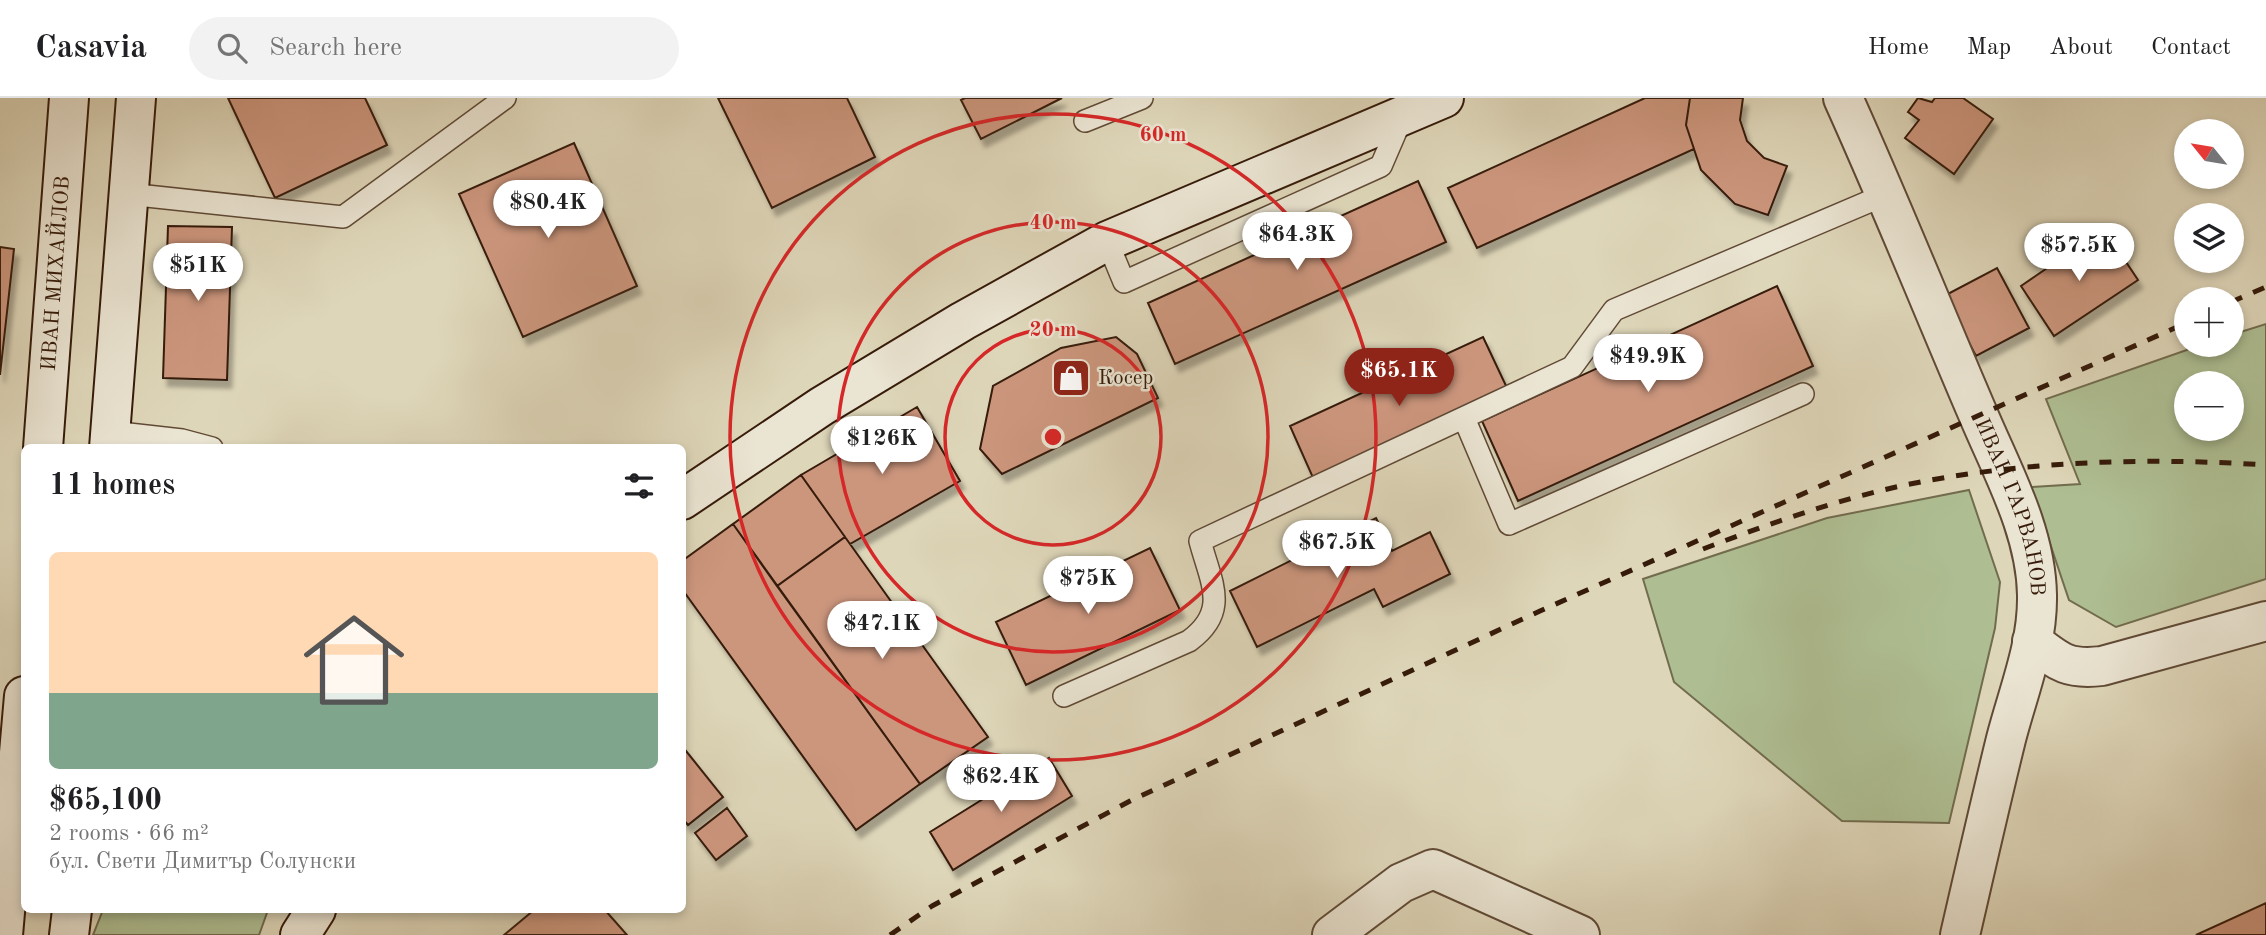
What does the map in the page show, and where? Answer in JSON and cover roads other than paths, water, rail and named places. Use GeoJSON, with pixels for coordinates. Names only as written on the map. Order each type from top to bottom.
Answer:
{"type":"FeatureCollection","features":[{"type":"Feature","properties":{"kind":"street","name":"ИВАН МИХАЙЛОВ"},"geometry":{"type":"LineString","coordinates":[[43,444],[69,98]]}},
{"type":"Feature","properties":{"kind":"street"},"geometry":{"type":"LineString","coordinates":[[110,440],[136,98]]}},
{"type":"Feature","properties":{"kind":"street"},"geometry":{"type":"LineString","coordinates":[[686,497],[725,469],[963,321],[1107,241],[1444,98]]}},
{"type":"Feature","properties":{"kind":"street","name":"ИВАН ГАРВАНОВ"},"geometry":{"type":"LineString","coordinates":[[1843,98],[1887,194],[1979,417],[2006,471],[2029,544],[2037,594],[2032,641],[1960,935]]}},
{"type":"Feature","properties":{"kind":"street"},"geometry":{"type":"LineString","coordinates":[[686,506],[725,469]]}},
{"type":"Feature","properties":{"kind":"street"},"geometry":{"type":"LineString","coordinates":[[2032,641],[2060,663],[2082,669],[2102,666],[2266,621]]}},
{"type":"Feature","properties":{"kind":"street"},"geometry":{"type":"LineString","coordinates":[[3,935],[13,807],[15,738],[21,710]]}},
{"type":"Feature","properties":{"kind":"street"},"geometry":{"type":"LineString","coordinates":[[1332,935],[1401,883],[1433,869],[1580,935]]}},
{"type":"Feature","properties":{"kind":"street"},"geometry":{"type":"LineString","coordinates":[[69,935],[72,913]]}},
{"type":"Feature","properties":{"kind":"street"},"geometry":{"type":"LineString","coordinates":[[300,935],[314,913]]}},
{"type":"Feature","properties":{"kind":"lane"},"geometry":{"type":"LineString","coordinates":[[128,194],[342,217],[505,98]]}},
{"type":"Feature","properties":{"kind":"lane"},"geometry":{"type":"LineString","coordinates":[[1085,121],[1142,98]]}},
{"type":"Feature","properties":{"kind":"lane"},"geometry":{"type":"LineString","coordinates":[[1065,696],[1189,641],[1206,629],[1216,601],[1200,541],[1572,367],[1614,310],[1887,194]]}},
{"type":"Feature","properties":{"kind":"lane"},"geometry":{"type":"LineString","coordinates":[[1464,418],[1509,524],[1803,394]]}},
{"type":"Feature","properties":{"kind":"lane"},"geometry":{"type":"LineString","coordinates":[[110,440],[182,440],[197,444]]}},
{"type":"Feature","properties":{"kind":"railway"},"geometry":{"type":"LineString","coordinates":[[2244,296],[2266,287]]}},
{"type":"Feature","properties":{"kind":"railway"},"geometry":{"type":"LineString","coordinates":[[890,935],[932,906],[1130,801],[1540,611],[2174,328]]}},
{"type":"Feature","properties":{"kind":"railway"},"geometry":{"type":"LineString","coordinates":[[1703,549],[1847,500],[1896,487],[1987,471],[2080,463],[2173,461],[2266,465]]}},
{"type":"Feature","properties":{"kind":"place","name":"Косер"},"geometry":{"type":"Point","coordinates":[1071,378]}}]}
